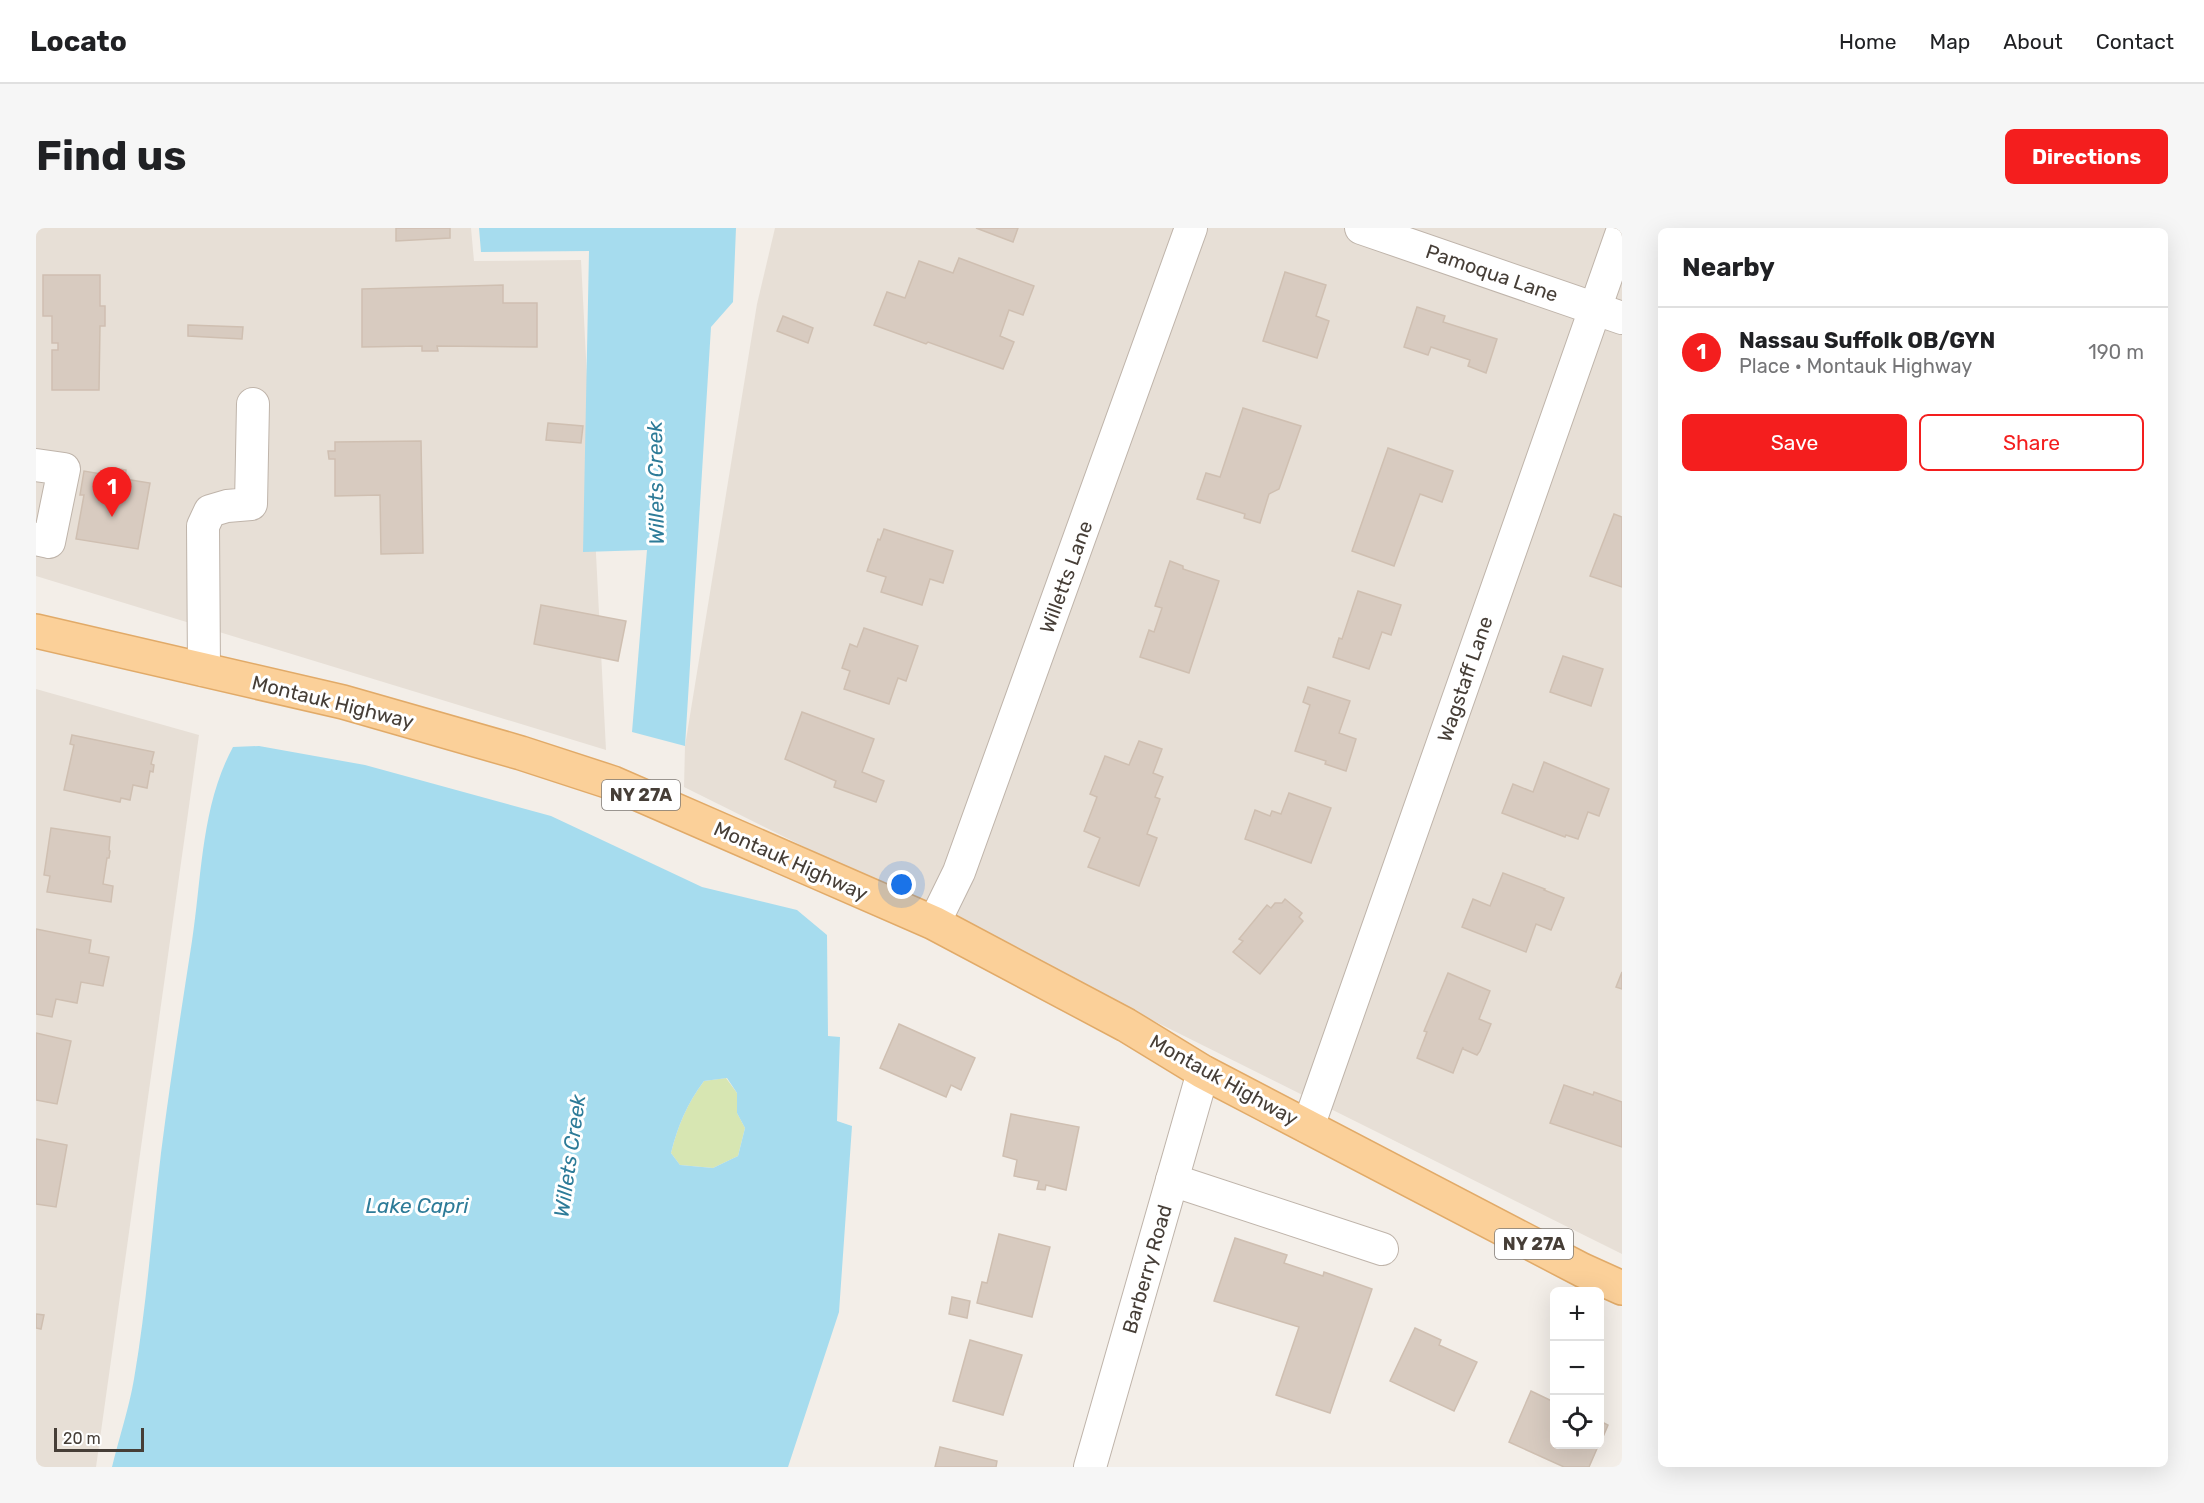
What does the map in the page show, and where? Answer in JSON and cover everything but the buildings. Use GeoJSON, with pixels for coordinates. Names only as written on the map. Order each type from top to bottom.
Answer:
{"type":"FeatureCollection","features":[{"type":"Feature","properties":{"kind":"main road","name":"Montauk Highway"},"geometry":{"type":"LineString","coordinates":[[36,631],[343,702],[521,753],[613,783],[934,923],[1126,1025],[1203,1072],[1604,1285]]}},
{"type":"Feature","properties":{"kind":"street","name":"Willetts Lane"},"geometry":{"type":"LineString","coordinates":[[934,923],[959,873],[1191,228]]}},
{"type":"Feature","properties":{"kind":"street","name":"Pamoqua Lane"},"geometry":{"type":"LineString","coordinates":[[1361,228],[1609,314]]}},
{"type":"Feature","properties":{"kind":"street","name":"Wagstaff Lane"},"geometry":{"type":"LineString","coordinates":[[1308,1127],[1609,314],[1622,232]]}},
{"type":"Feature","properties":{"kind":"street"},"geometry":{"type":"LineString","coordinates":[[204,670],[203,526],[210,510],[251,504],[253,404]]}},
{"type":"Feature","properties":{"kind":"street"},"geometry":{"type":"LineString","coordinates":[[36,465],[64,469],[49,542],[36,539]]}},
{"type":"Feature","properties":{"kind":"street","name":"Barberry Road"},"geometry":{"type":"LineString","coordinates":[[1090,1467],[1203,1072]]}},
{"type":"Feature","properties":{"kind":"street"},"geometry":{"type":"LineString","coordinates":[[1172,1180],[1382,1249]]}},
{"type":"Feature","properties":{"kind":"shaded area"},"geometry":{"type":"Polygon","coordinates":[[[36,228],[471,228],[474,261],[581,260],[606,750],[36,576],[36,228]]]}},
{"type":"Feature","properties":{"kind":"shaded area"},"geometry":{"type":"Polygon","coordinates":[[[775,228],[1622,228],[1622,1254],[684,787],[685,746],[757,304],[775,228]]]}},
{"type":"Feature","properties":{"kind":"shaded area"},"geometry":{"type":"Polygon","coordinates":[[[36,689],[199,735],[96,1467],[36,1467],[36,689]]]}},
{"type":"Feature","properties":{"kind":"green space"},"geometry":{"type":"Polygon","coordinates":[[[726,1078],[737,1093],[737,1113],[745,1128],[738,1156],[713,1168],[680,1165],[671,1153],[688,1107],[704,1081],[726,1078]]]}},
{"type":"Feature","properties":{"kind":"water","name":"Willets Creek"},"geometry":{"type":"Polygon","coordinates":[[[479,228],[736,228],[733,302],[711,327],[685,746],[632,732],[647,550],[583,552],[589,251],[481,252],[479,228]]]}},
{"type":"Feature","properties":{"kind":"water","name":"Lake Capri"},"geometry":{"type":"Polygon","coordinates":[[[259,746],[365,765],[551,816],[702,887],[797,910],[827,935],[828,1036],[840,1037],[837,1121],[852,1126],[839,1312],[788,1467],[112,1467],[139,1351],[161,1153],[204,842],[214,793],[233,747],[259,746]],[[727,1078],[704,1081],[680,1124],[671,1153],[680,1165],[713,1168],[738,1156],[745,1128],[737,1113],[737,1093],[727,1078]]]}},
{"type":"Feature","properties":{"kind":"place","name":"Nassau Suffolk OB/GYN"},"geometry":{"type":"Point","coordinates":[112,517]}}]}
